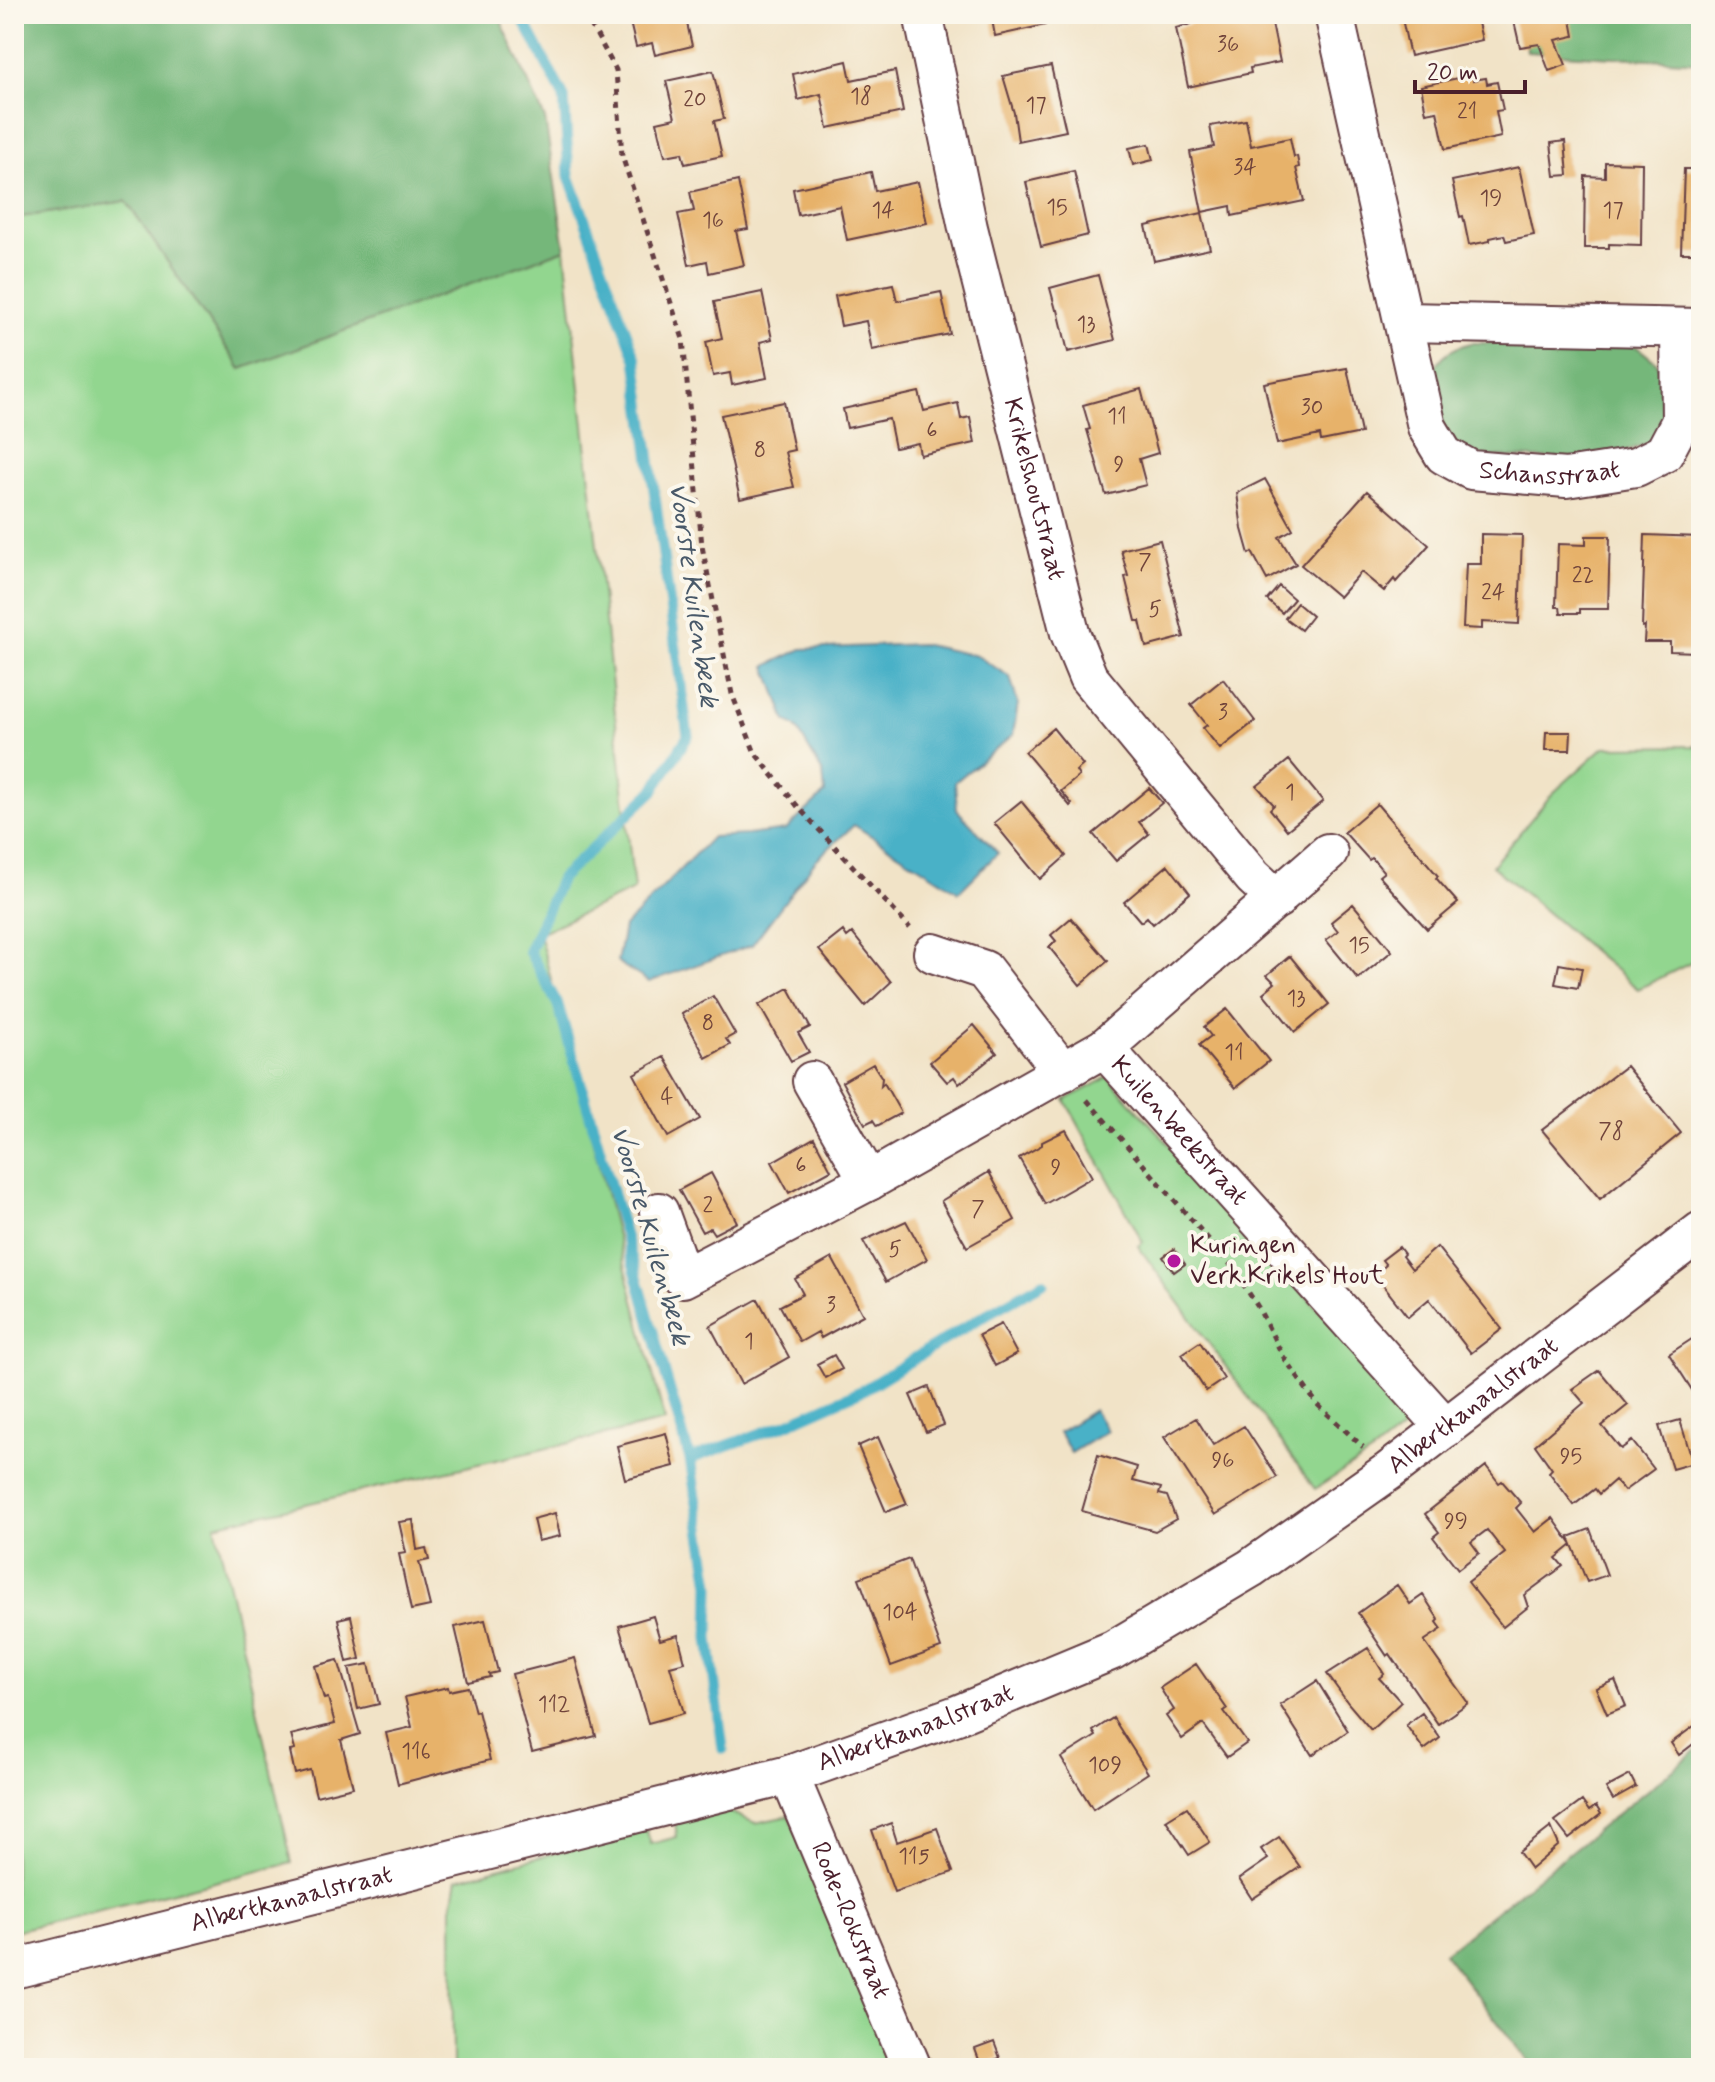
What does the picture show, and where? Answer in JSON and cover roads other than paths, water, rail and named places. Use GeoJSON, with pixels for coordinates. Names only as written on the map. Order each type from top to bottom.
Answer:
{"type":"FeatureCollection","features":[{"type":"Feature","properties":{"kind":"street","name":"Krikelshoutstraat"},"geometry":{"type":"LineString","coordinates":[[923,14],[968,228],[1070,633],[1088,677],[1253,877],[1277,899]]}},
{"type":"Feature","properties":{"kind":"street","name":"Schansstraat"},"geometry":{"type":"LineString","coordinates":[[1334,14],[1427,427],[1444,455],[1471,470],[1566,478],[1636,467],[1664,453],[1681,421],[1691,328],[1405,322]]}},
{"type":"Feature","properties":{"kind":"street","name":"Kuilenbeekstraat"},"geometry":{"type":"LineString","coordinates":[[659,1212],[683,1278],[869,1181],[1104,1048],[1328,853]]}},
{"type":"Feature","properties":{"kind":"street"},"geometry":{"type":"LineString","coordinates":[[933,953],[984,970],[1063,1072]]}},
{"type":"Feature","properties":{"kind":"street","name":"Kuilenbeekstraat"},"geometry":{"type":"LineString","coordinates":[[1104,1048],[1446,1428]]}},
{"type":"Feature","properties":{"kind":"street"},"geometry":{"type":"LineString","coordinates":[[812,1081],[869,1181]]}},
{"type":"Feature","properties":{"kind":"street","name":"Albertkanaalstraat"},"geometry":{"type":"LineString","coordinates":[[14,1969],[789,1775],[957,1715],[1113,1650],[1251,1568],[1389,1471],[1701,1231]]}},
{"type":"Feature","properties":{"kind":"street","name":"Rode-Rokstraat"},"geometry":{"type":"LineString","coordinates":[[789,1775],[912,2068]]}},
{"type":"Feature","properties":{"kind":"water"},"geometry":{"type":"Polygon","coordinates":[[[921,644],[977,656],[1010,677],[1018,704],[1013,735],[955,782],[957,810],[998,853],[959,892],[854,825],[816,860],[752,945],[649,982],[617,962],[624,927],[712,837],[786,830],[825,793],[823,773],[796,727],[786,721],[766,666],[802,649],[921,644]]]}},
{"type":"Feature","properties":{"kind":"water"},"geometry":{"type":"Polygon","coordinates":[[[1094,1410],[1107,1431],[1071,1453],[1059,1432],[1094,1410]]]}},
{"type":"Feature","properties":{"kind":"waterway","name":"Voorste Kuilenbeek"},"geometry":{"type":"LineString","coordinates":[[520,14],[564,97],[569,176],[636,359],[688,736],[653,791],[561,878],[529,951],[558,1005],[690,1459],[710,1584],[709,1638],[723,1749]]}},
{"type":"Feature","properties":{"kind":"waterway","name":"Voorste Kuilenbeek"},"geometry":{"type":"LineString","coordinates":[[690,1459],[784,1425],[863,1390],[1043,1283]]}},
{"type":"Feature","properties":{"kind":"place","name":"Kuringen Verk.Krikels Hout"},"geometry":{"type":"Point","coordinates":[1174,1261]}}]}
